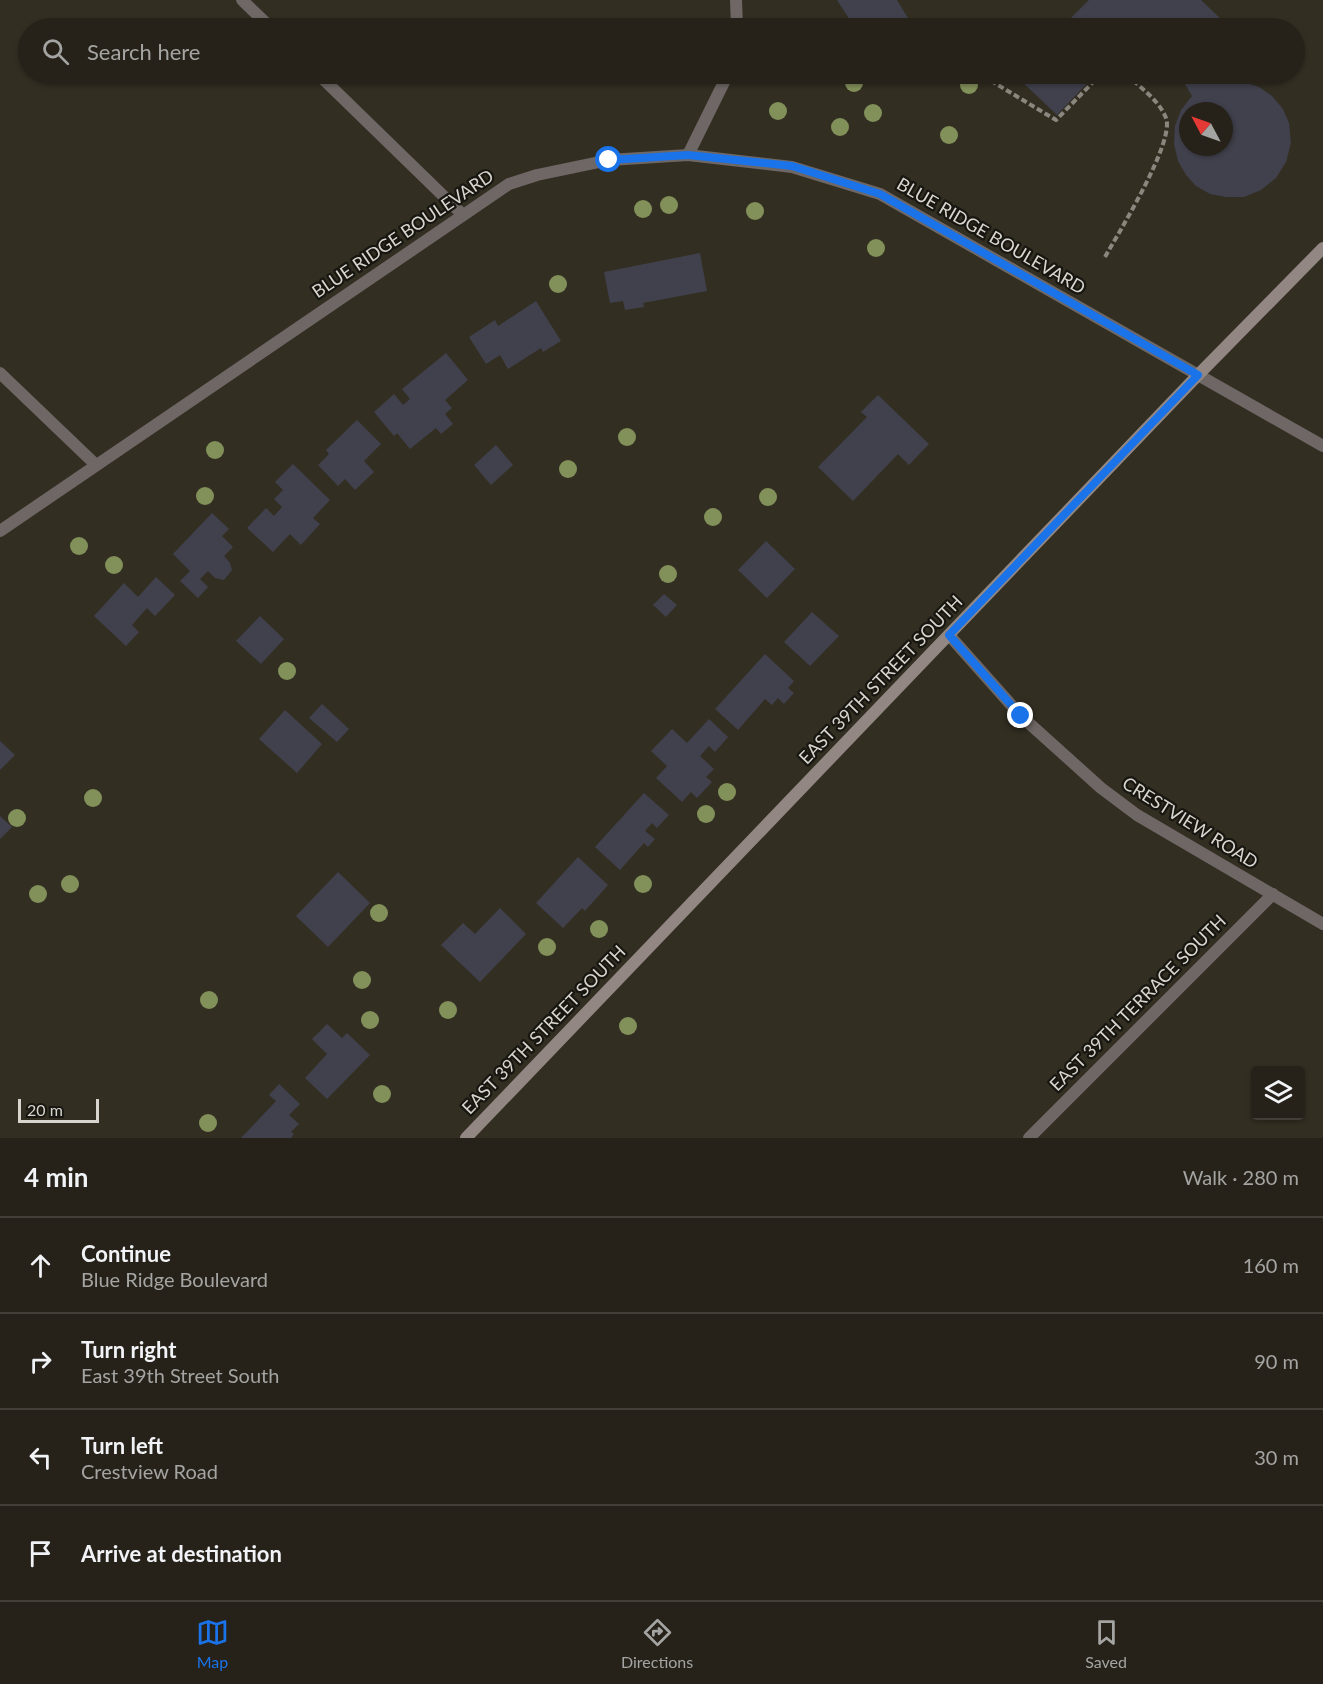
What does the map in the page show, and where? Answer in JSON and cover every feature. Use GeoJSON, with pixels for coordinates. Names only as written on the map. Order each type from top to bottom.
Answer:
{"type":"FeatureCollection","features":[{"type":"Feature","properties":{"kind":"main road","name":"EAST 39TH STREET SOUTH"},"geometry":{"type":"LineString","coordinates":[[466,1138],[1198,375],[1323,248]]}},
{"type":"Feature","properties":{"kind":"street"},"geometry":{"type":"LineString","coordinates":[[242,0],[261,18]]}},
{"type":"Feature","properties":{"kind":"street"},"geometry":{"type":"LineString","coordinates":[[736,0],[737,18]]}},
{"type":"Feature","properties":{"kind":"street"},"geometry":{"type":"LineString","coordinates":[[328,84],[463,215]]}},
{"type":"Feature","properties":{"kind":"street"},"geometry":{"type":"LineString","coordinates":[[688,155],[723,84]]}},
{"type":"Feature","properties":{"kind":"street","name":"BLUE RIDGE BOULEVARD"},"geometry":{"type":"LineString","coordinates":[[0,531],[509,184],[537,175],[609,160],[688,155],[792,166],[880,194],[1323,446]]}},
{"type":"Feature","properties":{"kind":"street"},"geometry":{"type":"LineString","coordinates":[[0,373],[96,465]]}},
{"type":"Feature","properties":{"kind":"street","name":"CRESTVIEW ROAD"},"geometry":{"type":"LineString","coordinates":[[949,635],[1021,716],[1101,788],[1137,816],[1323,924]]}},
{"type":"Feature","properties":{"kind":"street","name":"EAST 39TH TERRACE SOUTH"},"geometry":{"type":"LineString","coordinates":[[1029,1138],[1273,894]]}},
{"type":"Feature","properties":{"kind":"path"},"geometry":{"type":"LineString","coordinates":[[996,84],[1056,120],[1091,84]]}},
{"type":"Feature","properties":{"kind":"path"},"geometry":{"type":"LineString","coordinates":[[1105,257],[1145,185],[1164,142],[1167,121],[1161,108],[1136,84]]}},
{"type":"Feature","properties":{"kind":"building"},"geometry":{"type":"Polygon","coordinates":[[[837,0],[897,0],[908,18],[849,18],[837,0]]]}},
{"type":"Feature","properties":{"kind":"building"},"geometry":{"type":"Polygon","coordinates":[[[1089,0],[1201,0],[1220,18],[1071,18],[1089,0]]]}},
{"type":"Feature","properties":{"kind":"building"},"geometry":{"type":"Polygon","coordinates":[[[1024,84],[1086,84],[1057,115],[1024,84]]]}},
{"type":"Feature","properties":{"kind":"building"},"geometry":{"type":"Polygon","coordinates":[[[1185,84],[1250,84],[1272,96],[1283,109],[1289,123],[1291,143],[1286,162],[1276,178],[1261,190],[1244,197],[1226,197],[1210,194],[1196,186],[1186,175],[1178,161],[1174,144],[1175,126],[1179,115],[1179,156],[1233,156],[1233,102],[1187,102],[1192,96],[1185,84]]]}},
{"type":"Feature","properties":{"kind":"building"},"geometry":{"type":"Polygon","coordinates":[[[700,253],[707,291],[643,303],[644,307],[625,310],[623,301],[610,303],[604,272],[700,253]]]}},
{"type":"Feature","properties":{"kind":"building"},"geometry":{"type":"Polygon","coordinates":[[[536,301],[561,341],[543,352],[541,348],[508,369],[500,355],[486,364],[469,337],[495,320],[498,326],[536,301]]]}},
{"type":"Feature","properties":{"kind":"building"},"geometry":{"type":"Polygon","coordinates":[[[446,353],[468,380],[445,400],[452,408],[445,414],[453,424],[441,434],[436,428],[410,449],[397,433],[394,436],[374,412],[394,394],[403,405],[410,399],[402,389],[446,353]]]}},
{"type":"Feature","properties":{"kind":"building"},"geometry":{"type":"Polygon","coordinates":[[[878,395],[929,444],[909,465],[898,454],[853,501],[818,467],[867,417],[861,412],[878,395]]]}},
{"type":"Feature","properties":{"kind":"building"},"geometry":{"type":"Polygon","coordinates":[[[357,420],[381,444],[364,461],[374,472],[355,490],[345,479],[338,486],[318,465],[329,454],[326,450],[357,420]]]}},
{"type":"Feature","properties":{"kind":"building"},"geometry":{"type":"Polygon","coordinates":[[[496,445],[513,465],[491,485],[474,465],[496,445]]]}},
{"type":"Feature","properties":{"kind":"building"},"geometry":{"type":"Polygon","coordinates":[[[293,464],[330,500],[313,518],[320,524],[301,545],[290,534],[273,552],[247,528],[266,508],[274,516],[282,507],[274,499],[283,490],[275,482],[293,464]]]}},
{"type":"Feature","properties":{"kind":"building"},"geometry":{"type":"Polygon","coordinates":[[[212,513],[229,529],[222,536],[233,547],[224,556],[232,570],[224,580],[215,578],[208,571],[200,579],[208,587],[198,598],[180,581],[190,571],[173,554],[212,513]]]}},
{"type":"Feature","properties":{"kind":"building"},"geometry":{"type":"Polygon","coordinates":[[[766,541],[795,569],[767,598],[738,570],[766,541]]]}},
{"type":"Feature","properties":{"kind":"building"},"geometry":{"type":"Polygon","coordinates":[[[156,577],[175,595],[155,616],[147,608],[132,625],[139,632],[126,646],[94,616],[124,583],[138,597],[156,577]]]}},
{"type":"Feature","properties":{"kind":"building"},"geometry":{"type":"Polygon","coordinates":[[[664,594],[677,605],[666,617],[653,605],[664,594]]]}},
{"type":"Feature","properties":{"kind":"building"},"geometry":{"type":"Polygon","coordinates":[[[812,612],[839,636],[810,666],[784,642],[812,612]]]}},
{"type":"Feature","properties":{"kind":"building"},"geometry":{"type":"Polygon","coordinates":[[[260,616],[284,639],[261,664],[236,641],[260,616]]]}},
{"type":"Feature","properties":{"kind":"building"},"geometry":{"type":"Polygon","coordinates":[[[765,654],[794,681],[788,688],[794,693],[784,704],[778,698],[772,705],[765,699],[738,730],[715,709],[765,654]]]}},
{"type":"Feature","properties":{"kind":"building"},"geometry":{"type":"Polygon","coordinates":[[[322,704],[349,729],[337,742],[309,718],[322,704]]]}},
{"type":"Feature","properties":{"kind":"building"},"geometry":{"type":"Polygon","coordinates":[[[285,710],[322,744],[297,773],[259,739],[285,710]]]}},
{"type":"Feature","properties":{"kind":"building"},"geometry":{"type":"Polygon","coordinates":[[[709,719],[728,737],[715,752],[709,746],[700,756],[714,769],[706,777],[712,782],[697,798],[691,792],[682,802],[656,778],[667,766],[651,751],[672,729],[687,743],[709,719]]]}},
{"type":"Feature","properties":{"kind":"building"},"geometry":{"type":"Polygon","coordinates":[[[0,741],[15,755],[0,770],[0,741]]]}},
{"type":"Feature","properties":{"kind":"building"},"geometry":{"type":"Polygon","coordinates":[[[644,793],[669,815],[657,828],[652,823],[645,831],[655,839],[648,847],[644,843],[620,870],[595,847],[644,793]]]}},
{"type":"Feature","properties":{"kind":"building"},"geometry":{"type":"Polygon","coordinates":[[[0,816],[12,827],[0,839],[0,816]]]}},
{"type":"Feature","properties":{"kind":"building"},"geometry":{"type":"Polygon","coordinates":[[[578,857],[608,885],[585,911],[582,908],[563,928],[536,903],[578,857]]]}},
{"type":"Feature","properties":{"kind":"building"},"geometry":{"type":"Polygon","coordinates":[[[338,872],[370,903],[328,947],[296,916],[338,872]]]}},
{"type":"Feature","properties":{"kind":"building"},"geometry":{"type":"Polygon","coordinates":[[[500,908],[526,934],[480,982],[441,945],[463,923],[475,934],[500,908]]]}},
{"type":"Feature","properties":{"kind":"building"},"geometry":{"type":"Polygon","coordinates":[[[327,1024],[342,1038],[347,1033],[370,1055],[327,1099],[305,1078],[327,1054],[312,1039],[327,1024]]]}},
{"type":"Feature","properties":{"kind":"building"},"geometry":{"type":"Polygon","coordinates":[[[279,1084],[300,1104],[289,1115],[299,1124],[291,1132],[294,1134],[291,1138],[241,1138],[276,1101],[269,1095],[279,1084]]]}},
{"type":"Feature","properties":{"kind":"route"},"geometry":{"type":"LineString","coordinates":[[609,160],[688,155],[792,166],[880,194],[1198,375],[949,635],[1021,716]]}}]}
